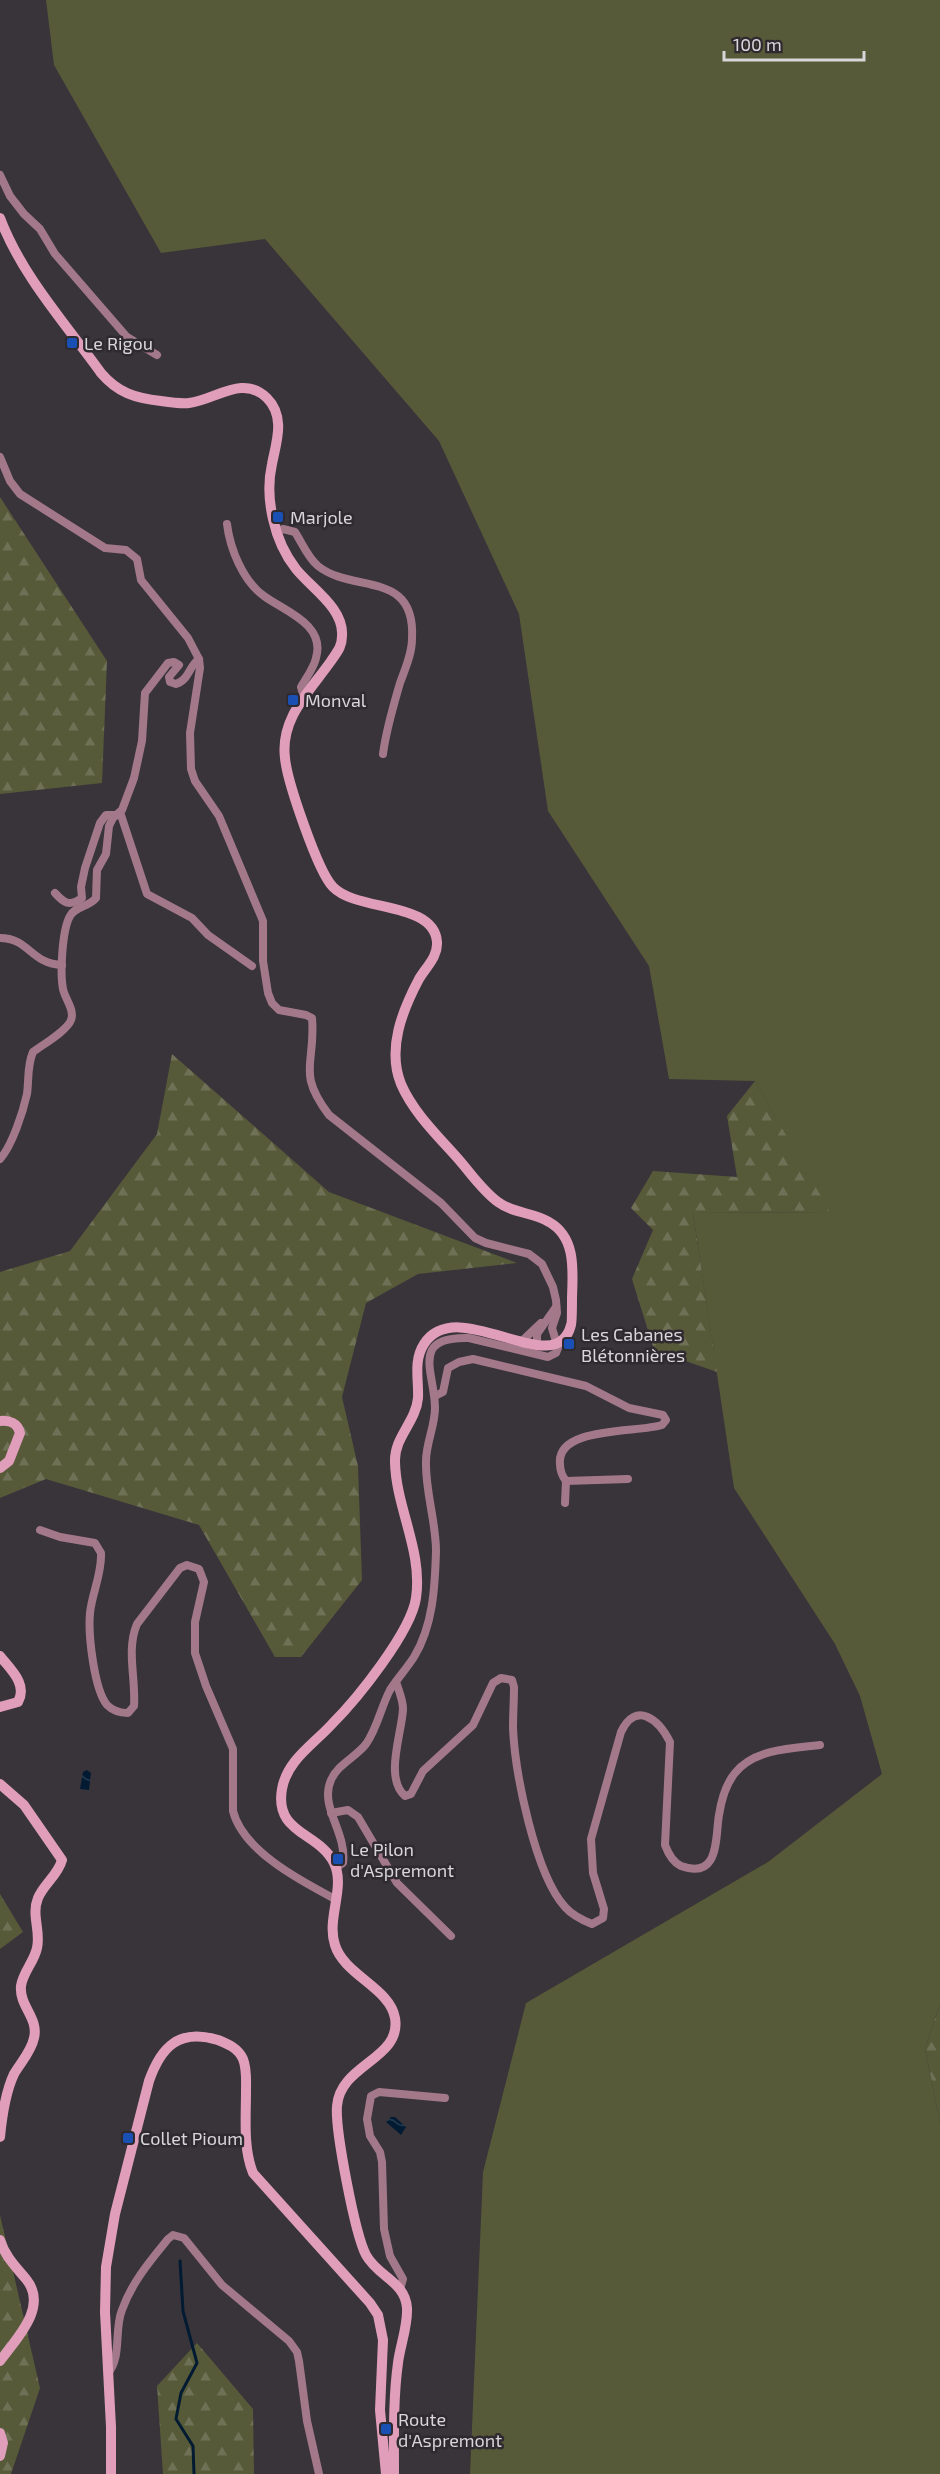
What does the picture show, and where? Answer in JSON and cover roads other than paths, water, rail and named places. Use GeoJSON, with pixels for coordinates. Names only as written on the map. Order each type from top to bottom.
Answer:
{"type":"FeatureCollection","features":[{"type":"Feature","properties":{"kind":"street"},"geometry":{"type":"LineString","coordinates":[[0,175],[10,196],[40,229],[55,254],[127,337],[157,355]]}},
{"type":"Feature","properties":{"kind":"street"},"geometry":{"type":"LineString","coordinates":[[0,218],[23,267],[101,373],[114,387],[134,397],[181,403],[198,401],[223,390],[236,388],[254,391],[268,399],[275,411],[278,429],[271,469],[270,498],[276,532],[292,564],[336,613],[343,635],[338,650],[304,697],[286,730],[285,758],[292,786],[326,879],[338,892],[349,898],[424,920],[435,934],[436,955],[423,972],[411,996],[398,1033],[395,1055],[401,1083],[424,1120],[490,1195],[510,1209],[550,1222],[566,1239],[573,1269],[572,1323],[568,1334],[557,1344],[537,1345],[476,1329],[452,1327],[434,1334],[419,1351],[417,1410],[399,1440],[395,1452],[400,1493],[412,1534],[417,1571],[416,1601],[410,1619],[388,1653],[348,1707],[295,1761],[281,1790],[281,1804],[291,1826],[325,1851],[337,1867],[338,1881],[332,1923],[333,1940],[337,1952],[343,1961],[387,2002],[393,2010],[396,2022],[393,2036],[386,2048],[348,2079],[339,2093],[337,2107],[342,2155],[362,2244],[374,2267],[400,2289],[406,2303],[407,2317],[396,2370],[394,2474]]}},
{"type":"Feature","properties":{"kind":"street"},"geometry":{"type":"LineString","coordinates":[[0,457],[14,488],[31,502],[71,524],[105,548],[126,549],[137,559],[141,580],[188,638],[199,659],[200,668],[190,733],[189,754],[192,774],[219,816],[263,921],[263,961],[272,1003],[279,1010],[306,1014],[312,1018],[309,1066],[310,1082],[316,1097],[330,1115],[441,1203],[475,1238],[529,1254],[542,1264],[553,1287],[556,1317],[552,1328],[557,1344],[556,1353],[548,1357],[470,1338],[450,1338],[436,1346],[430,1357],[429,1373],[435,1396],[434,1418],[427,1444],[425,1464],[436,1550],[431,1612],[414,1656],[390,1691],[367,1743],[332,1778],[328,1802],[341,1834],[344,1853],[343,1863],[337,1867]]}},
{"type":"Feature","properties":{"kind":"street"},"geometry":{"type":"LineString","coordinates":[[227,524],[229,539],[248,579],[264,596],[306,623],[315,638],[317,654],[301,687],[304,697]]}},
{"type":"Feature","properties":{"kind":"street"},"geometry":{"type":"LineString","coordinates":[[276,532],[289,529],[295,532],[320,567],[339,576],[386,589],[406,605],[412,626],[411,649],[390,716],[383,754]]}},
{"type":"Feature","properties":{"kind":"street"},"geometry":{"type":"LineString","coordinates":[[0,1159],[18,1122],[27,1094],[30,1059],[33,1052],[68,1026],[71,1019],[71,1010],[63,989],[62,965],[66,926],[75,910],[89,905],[96,898],[97,870],[106,854],[110,826],[119,814],[134,778],[142,741],[145,693],[168,663],[174,662],[179,665],[169,677],[170,682],[176,684],[185,679],[194,663],[199,659]]}},
{"type":"Feature","properties":{"kind":"street"},"geometry":{"type":"LineString","coordinates":[[55,893],[64,903],[68,904],[82,898],[82,879],[100,823],[106,815],[119,814]]}},
{"type":"Feature","properties":{"kind":"street"},"geometry":{"type":"LineString","coordinates":[[119,814],[147,894],[192,918],[208,935],[252,966]]}},
{"type":"Feature","properties":{"kind":"street"},"geometry":{"type":"LineString","coordinates":[[0,938],[14,939],[44,962],[62,965]]}},
{"type":"Feature","properties":{"kind":"street"},"geometry":{"type":"LineString","coordinates":[[521,1341],[556,1307]]}},
{"type":"Feature","properties":{"kind":"street"},"geometry":{"type":"LineString","coordinates":[[537,1345],[537,1334],[545,1320]]}},
{"type":"Feature","properties":{"kind":"street"},"geometry":{"type":"LineString","coordinates":[[435,1396],[443,1392],[448,1368],[459,1362],[473,1359],[586,1386],[629,1408],[657,1413],[665,1417],[664,1422],[657,1426],[604,1433],[566,1445],[561,1451],[559,1460],[562,1477],[566,1481],[565,1503]]}},
{"type":"Feature","properties":{"kind":"street"},"geometry":{"type":"LineString","coordinates":[[0,1421],[12,1422],[20,1433],[9,1461],[0,1468]]}},
{"type":"Feature","properties":{"kind":"street"},"geometry":{"type":"LineString","coordinates":[[566,1481],[628,1479]]}},
{"type":"Feature","properties":{"kind":"street"},"geometry":{"type":"LineString","coordinates":[[40,1530],[60,1537],[89,1541],[95,1543],[99,1548],[102,1561],[90,1611],[90,1636],[101,1692],[108,1706],[115,1711],[128,1713],[134,1706],[131,1646],[137,1623],[180,1568],[187,1565],[199,1569],[204,1582],[195,1622],[195,1653],[206,1686],[233,1749],[233,1811],[236,1821],[252,1842],[280,1867],[335,1899]]}},
{"type":"Feature","properties":{"kind":"street"},"geometry":{"type":"LineString","coordinates":[[0,1656],[17,1677],[21,1689],[18,1702],[0,1707]]}},
{"type":"Feature","properties":{"kind":"street"},"geometry":{"type":"LineString","coordinates":[[396,1682],[403,1708],[395,1776],[398,1788],[405,1796],[411,1794],[423,1771],[467,1732],[493,1683],[501,1678],[512,1680],[515,1749],[526,1808],[540,1861],[553,1891],[566,1908],[592,1924],[603,1918],[604,1909],[592,1864],[592,1832],[621,1732],[627,1722],[639,1717],[653,1719],[663,1729],[670,1742],[665,1845],[670,1857],[678,1864],[687,1867],[696,1868],[706,1864],[712,1858],[716,1850],[722,1802],[732,1777],[740,1767],[777,1750],[820,1745]]}},
{"type":"Feature","properties":{"kind":"street"},"geometry":{"type":"LineString","coordinates":[[0,1784],[28,1810],[62,1860],[58,1871],[46,1885],[36,1904],[37,1949],[24,1976],[21,1989],[21,1995],[34,2024],[35,2034],[33,2043],[14,2074],[8,2090],[0,2137]]}},
{"type":"Feature","properties":{"kind":"street"},"geometry":{"type":"LineString","coordinates":[[331,1813],[348,1810],[358,1817],[397,1883],[450,1936]]}},
{"type":"Feature","properties":{"kind":"street"},"geometry":{"type":"LineString","coordinates":[[111,2474],[104,2287],[115,2214],[153,2069],[169,2046],[186,2037],[199,2036],[229,2044],[240,2053],[245,2068],[247,2159],[253,2173],[370,2303],[378,2315],[383,2340],[380,2398],[386,2474]]}},
{"type":"Feature","properties":{"kind":"street"},"geometry":{"type":"LineString","coordinates":[[400,2289],[403,2279],[390,2256],[384,2229],[383,2174],[380,2152],[370,2136],[367,2111],[371,2096],[379,2092],[445,2098]]}},
{"type":"Feature","properties":{"kind":"street"},"geometry":{"type":"LineString","coordinates":[[108,2373],[115,2358],[120,2313],[132,2286],[168,2239],[173,2235],[179,2235],[184,2238],[222,2285],[289,2341],[297,2352],[307,2421],[319,2474]]}},
{"type":"Feature","properties":{"kind":"street"},"geometry":{"type":"LineString","coordinates":[[0,2240],[7,2256],[31,2287],[33,2299],[27,2325],[0,2361]]}},
{"type":"Feature","properties":{"kind":"street"},"geometry":{"type":"LineString","coordinates":[[0,2433],[3,2443],[0,2456]]}},
{"type":"Feature","properties":{"kind":"water"},"geometry":{"type":"Polygon","coordinates":[[[87,1770],[91,1773],[89,1790],[80,1789],[83,1772],[87,1770]]]}},
{"type":"Feature","properties":{"kind":"water"},"geometry":{"type":"Polygon","coordinates":[[[391,2117],[395,2117],[406,2127],[401,2135],[386,2122],[391,2117]]]}},
{"type":"Feature","properties":{"kind":"waterway"},"geometry":{"type":"LineString","coordinates":[[180,2261],[183,2311],[197,2363],[181,2393],[176,2419],[193,2446],[194,2474]]}},
{"type":"Feature","properties":{"kind":"place","name":"Le Rigou"},"geometry":{"type":"Point","coordinates":[72,343]}},
{"type":"Feature","properties":{"kind":"place","name":"Marjole"},"geometry":{"type":"Point","coordinates":[278,517]}},
{"type":"Feature","properties":{"kind":"place","name":"Monval"},"geometry":{"type":"Point","coordinates":[293,700]}},
{"type":"Feature","properties":{"kind":"place","name":"Les Cabanes Blétonnières"},"geometry":{"type":"Point","coordinates":[569,1344]}},
{"type":"Feature","properties":{"kind":"place","name":"Le Pilon d'Aspremont"},"geometry":{"type":"Point","coordinates":[338,1859]}},
{"type":"Feature","properties":{"kind":"place","name":"Collet Pioum"},"geometry":{"type":"Point","coordinates":[128,2138]}},
{"type":"Feature","properties":{"kind":"place","name":"Route d'Aspremont"},"geometry":{"type":"Point","coordinates":[386,2429]}}]}
